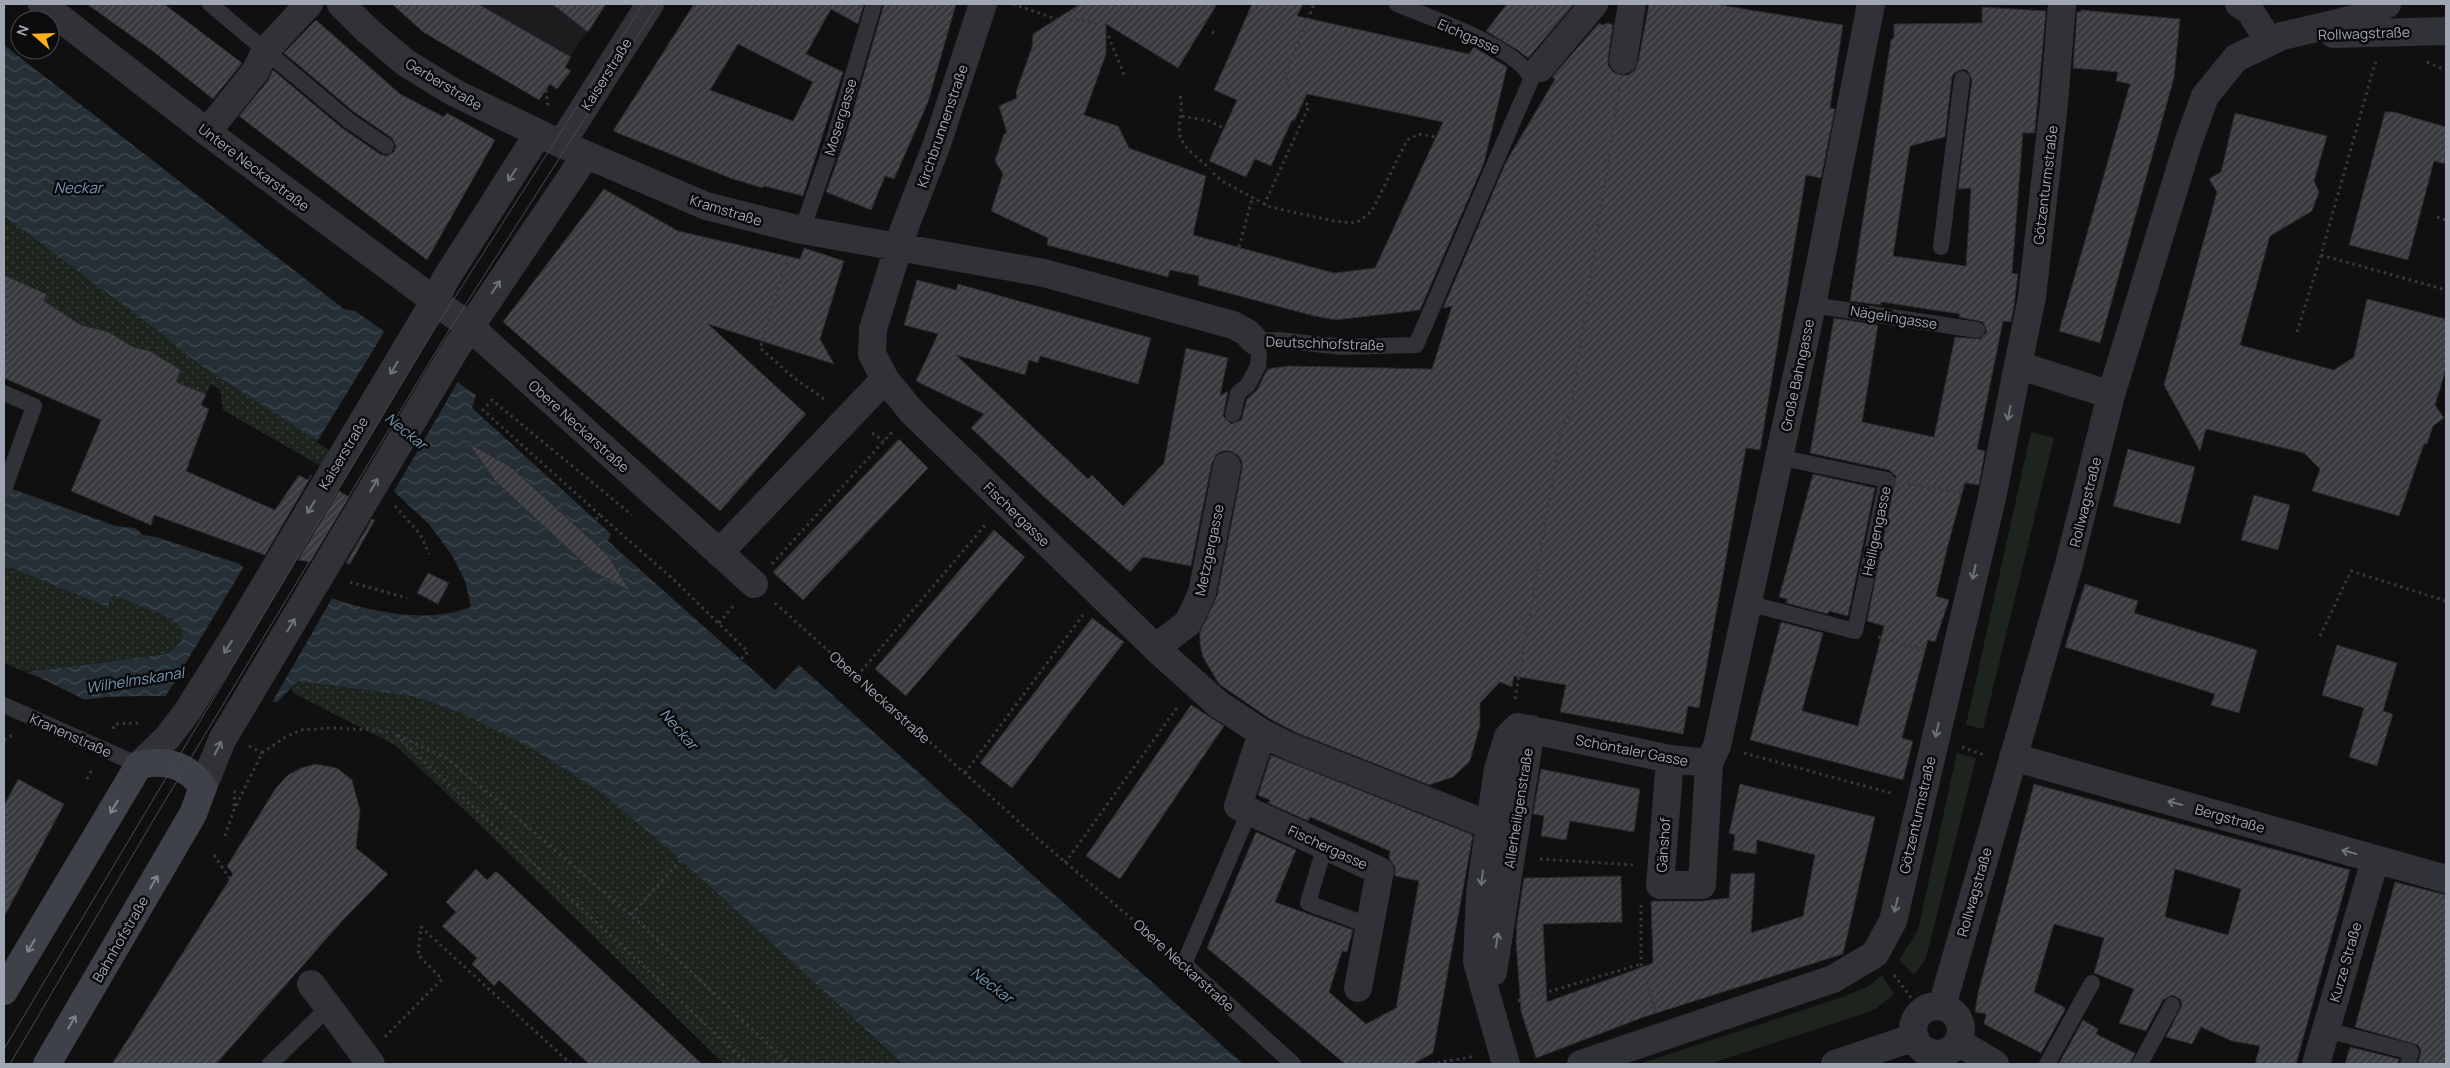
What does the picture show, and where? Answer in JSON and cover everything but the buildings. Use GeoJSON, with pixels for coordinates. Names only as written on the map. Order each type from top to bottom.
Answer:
{"type":"FeatureCollection","features":[{"type":"Feature","properties":{"kind":"street","name":"Untere Neckarstraße"},"geometry":{"type":"LineString","coordinates":[[42,4],[207,132],[434,302],[463,338]]}},
{"type":"Feature","properties":{"kind":"street"},"geometry":{"type":"LineString","coordinates":[[207,132],[255,72],[266,50],[309,4]]}},
{"type":"Feature","properties":{"kind":"street","name":"Gerberstraße"},"geometry":{"type":"LineString","coordinates":[[341,4],[368,31],[412,67],[455,94],[548,130]]}},
{"type":"Feature","properties":{"kind":"street","name":"Kaiserstraße"},"geometry":{"type":"LineString","coordinates":[[139,765],[171,733],[187,712],[236,634],[434,302],[445,280],[548,130],[650,4]]}},
{"type":"Feature","properties":{"kind":"street","name":"Kirchbrunnenstraße"},"geometry":{"type":"LineString","coordinates":[[899,247],[937,144],[983,4]]}},
{"type":"Feature","properties":{"kind":"street","name":"Deutschhofstraße"},"geometry":{"type":"LineString","coordinates":[[1536,74],[1594,4]]}},
{"type":"Feature","properties":{"kind":"street"},"geometry":{"type":"LineString","coordinates":[[1623,60],[1632,4]]}},
{"type":"Feature","properties":{"kind":"street","name":"Große Bahngasse"},"geometry":{"type":"LineString","coordinates":[[1713,754],[1812,305],[1871,4]]}},
{"type":"Feature","properties":{"kind":"street","name":"Götzenturmstraße"},"geometry":{"type":"LineString","coordinates":[[1875,954],[1893,921],[1992,498],[2032,297],[2054,103],[2062,4]]}},
{"type":"Feature","properties":{"kind":"street"},"geometry":{"type":"LineString","coordinates":[[2239,4],[2250,11],[2276,39]]}},
{"type":"Feature","properties":{"kind":"street","name":"Rollwagstraße"},"geometry":{"type":"LineString","coordinates":[[1926,1019],[2012,761],[2069,564],[2111,394],[2204,96],[2236,58],[2276,39],[2359,18],[2387,4]]}},
{"type":"Feature","properties":{"kind":"street","name":"Rollwagstraße"},"geometry":{"type":"LineString","coordinates":[[2276,39],[2436,31]]}},
{"type":"Feature","properties":{"kind":"street","name":"Kramstraße"},"geometry":{"type":"LineString","coordinates":[[548,130],[586,155],[706,206],[799,229],[899,247]]}},
{"type":"Feature","properties":{"kind":"street"},"geometry":{"type":"LineString","coordinates":[[203,787],[213,758],[238,712],[463,338],[586,155]]}},
{"type":"Feature","properties":{"kind":"street","name":"Deutschhofstraße"},"geometry":{"type":"LineString","coordinates":[[899,247],[1044,274],[1233,326],[1246,332],[1255,341]]}},
{"type":"Feature","properties":{"kind":"street","name":"Fischergasse"},"geometry":{"type":"LineString","coordinates":[[899,247],[873,329],[872,354],[885,379],[912,412],[1160,652],[1218,704],[1262,733],[1291,747],[1489,825]]}},
{"type":"Feature","properties":{"kind":"street","name":"Obere Neckarstraße"},"geometry":{"type":"LineString","coordinates":[[463,338],[754,584]]}},
{"type":"Feature","properties":{"kind":"street"},"geometry":{"type":"LineString","coordinates":[[2018,365],[2111,394]]}},
{"type":"Feature","properties":{"kind":"street"},"geometry":{"type":"LineString","coordinates":[[719,553],[885,379]]}},
{"type":"Feature","properties":{"kind":"street","name":"Metzgergasse"},"geometry":{"type":"LineString","coordinates":[[1160,652],[1167,639],[1188,623],[1202,593],[1227,466]]}},
{"type":"Feature","properties":{"kind":"street","name":"Allerheiligenstraße"},"geometry":{"type":"LineString","coordinates":[[1490,1008],[1495,951],[1531,729],[1518,726],[1508,737],[1498,769],[1480,892],[1477,962],[1503,1058]]}},
{"type":"Feature","properties":{"kind":"street","name":"Schöntaler Gasse"},"geometry":{"type":"LineString","coordinates":[[1531,729],[1670,760],[1713,754]]}},
{"type":"Feature","properties":{"kind":"street"},"geometry":{"type":"LineString","coordinates":[[1249,812],[1238,806],[1262,733]]}},
{"type":"Feature","properties":{"kind":"street","name":"Gänshof"},"geometry":{"type":"LineString","coordinates":[[1670,760],[1661,876],[1702,885],[1713,754]]}},
{"type":"Feature","properties":{"kind":"street"},"geometry":{"type":"LineString","coordinates":[[4,992],[139,765],[157,761],[172,764],[196,778],[203,787]]}},
{"type":"Feature","properties":{"kind":"street","name":"Bergstraße"},"geometry":{"type":"LineString","coordinates":[[2012,761],[2446,879]]}},
{"type":"Feature","properties":{"kind":"street","name":"Bahnhofstraße"},"geometry":{"type":"LineString","coordinates":[[47,1064],[193,814],[203,787]]}},
{"type":"Feature","properties":{"kind":"street","name":"Fischergasse"},"geometry":{"type":"LineString","coordinates":[[1249,812],[1380,871],[1358,988]]}},
{"type":"Feature","properties":{"kind":"street","name":"Kurze Straße"},"geometry":{"type":"LineString","coordinates":[[2316,1064],[2374,860]]}},
{"type":"Feature","properties":{"kind":"street"},"geometry":{"type":"LineString","coordinates":[[1581,1064],[1834,979],[1875,954]]}},
{"type":"Feature","properties":{"kind":"street"},"geometry":{"type":"LineString","coordinates":[[311,984],[368,1061]]}},
{"type":"Feature","properties":{"kind":"street"},"geometry":{"type":"LineString","coordinates":[[1835,1064],[1926,1019],[1950,1009],[1959,1020],[1961,1035],[1958,1042],[1944,1053],[1935,1054],[1919,1045],[1926,1019]]}},
{"type":"Feature","properties":{"kind":"street"},"geometry":{"type":"LineString","coordinates":[[1958,1042],[1996,1064]]}},
{"type":"Feature","properties":{"kind":"lane"},"geometry":{"type":"LineString","coordinates":[[210,4],[348,120],[386,146]]}},
{"type":"Feature","properties":{"kind":"lane","name":"Mosergasse"},"geometry":{"type":"LineString","coordinates":[[799,229],[835,136],[874,4]]}},
{"type":"Feature","properties":{"kind":"lane","name":"Eichgasse"},"geometry":{"type":"LineString","coordinates":[[1397,4],[1497,47],[1536,74]]}},
{"type":"Feature","properties":{"kind":"lane","name":"Deutschhofstraße"},"geometry":{"type":"LineString","coordinates":[[1255,341],[1279,340],[1342,347],[1416,345],[1536,74]]}},
{"type":"Feature","properties":{"kind":"lane"},"geometry":{"type":"LineString","coordinates":[[1941,247],[1962,79]]}},
{"type":"Feature","properties":{"kind":"lane","name":"Nägelingasse"},"geometry":{"type":"LineString","coordinates":[[1812,305],[1977,330]]}},
{"type":"Feature","properties":{"kind":"lane"},"geometry":{"type":"LineString","coordinates":[[1238,413],[1238,393],[1248,385],[1259,361],[1255,341]]}},
{"type":"Feature","properties":{"kind":"lane"},"geometry":{"type":"LineString","coordinates":[[4,393],[34,406],[4,490]]}},
{"type":"Feature","properties":{"kind":"lane","name":"Heiligengasse"},"geometry":{"type":"LineString","coordinates":[[1748,602],[1855,631],[1888,480],[1779,457]]}},
{"type":"Feature","properties":{"kind":"lane","name":"Kranenstraße"},"geometry":{"type":"LineString","coordinates":[[4,705],[139,765]]}},
{"type":"Feature","properties":{"kind":"lane"},"geometry":{"type":"LineString","coordinates":[[1509,768],[1494,853],[1510,856]]}},
{"type":"Feature","properties":{"kind":"lane"},"geometry":{"type":"LineString","coordinates":[[1184,964],[1249,812]]}},
{"type":"Feature","properties":{"kind":"lane"},"geometry":{"type":"LineString","coordinates":[[1325,845],[1308,903],[1370,926]]}},
{"type":"Feature","properties":{"kind":"lane","name":"Obere Neckarstraße"},"geometry":{"type":"LineString","coordinates":[[1184,964],[1293,1064]]}},
{"type":"Feature","properties":{"kind":"lane"},"geometry":{"type":"LineString","coordinates":[[2047,1064],[2092,983]]}},
{"type":"Feature","properties":{"kind":"lane"},"geometry":{"type":"LineString","coordinates":[[2140,1064],[2172,1005]]}},
{"type":"Feature","properties":{"kind":"lane"},"geometry":{"type":"LineString","coordinates":[[270,1064],[329,1008]]}},
{"type":"Feature","properties":{"kind":"lane"},"geometry":{"type":"LineString","coordinates":[[2326,1030],[2411,1052],[2408,1064]]}},
{"type":"Feature","properties":{"kind":"path"},"geometry":{"type":"LineString","coordinates":[[1013,4],[1064,21],[1085,20],[1095,23],[1108,35],[1125,77]]}},
{"type":"Feature","properties":{"kind":"path"},"geometry":{"type":"LineString","coordinates":[[1264,205],[1309,106],[1289,85],[1285,75],[1314,4]]}},
{"type":"Feature","properties":{"kind":"path"},"geometry":{"type":"LineString","coordinates":[[2426,61],[2436,31]]}},
{"type":"Feature","properties":{"kind":"path"},"geometry":{"type":"LineString","coordinates":[[1212,32],[1218,35]]}},
{"type":"Feature","properties":{"kind":"path"},"geometry":{"type":"LineString","coordinates":[[1512,706],[1518,690],[1562,428],[1570,415],[1623,60]]}},
{"type":"Feature","properties":{"kind":"path"},"geometry":{"type":"LineString","coordinates":[[2418,62],[2426,61],[2446,70]]}},
{"type":"Feature","properties":{"kind":"path"},"geometry":{"type":"LineString","coordinates":[[2297,332],[2321,255],[2375,63],[2384,62]]}},
{"type":"Feature","properties":{"kind":"path"},"geometry":{"type":"LineString","coordinates":[[546,90],[549,104],[548,130]]}},
{"type":"Feature","properties":{"kind":"path"},"geometry":{"type":"LineString","coordinates":[[1180,96],[1182,116],[1180,136],[1184,143],[1210,169]]}},
{"type":"Feature","properties":{"kind":"path"},"geometry":{"type":"LineString","coordinates":[[1182,116],[1209,121],[1224,128]]}},
{"type":"Feature","properties":{"kind":"path"},"geometry":{"type":"LineString","coordinates":[[1213,173],[1218,179],[1264,205],[1329,220],[1359,221],[1367,216],[1376,205],[1407,140],[1418,134],[1436,137]]}},
{"type":"Feature","properties":{"kind":"path"},"geometry":{"type":"LineString","coordinates":[[1239,247],[1252,199]]}},
{"type":"Feature","properties":{"kind":"path"},"geometry":{"type":"LineString","coordinates":[[2438,217],[2446,220]]}},
{"type":"Feature","properties":{"kind":"path"},"geometry":{"type":"LineString","coordinates":[[799,229],[760,348],[794,378],[884,441]]}},
{"type":"Feature","properties":{"kind":"path"},"geometry":{"type":"LineString","coordinates":[[2321,255],[2446,290]]}},
{"type":"Feature","properties":{"kind":"path"},"geometry":{"type":"LineString","coordinates":[[639,521],[492,400],[483,410],[674,580],[748,652],[739,661]]}},
{"type":"Feature","properties":{"kind":"path"},"geometry":{"type":"LineString","coordinates":[[754,584],[912,412]]}},
{"type":"Feature","properties":{"kind":"path"},"geometry":{"type":"LineString","coordinates":[[857,676],[1005,502]]}},
{"type":"Feature","properties":{"kind":"path"},"geometry":{"type":"LineString","coordinates":[[394,504],[420,534],[429,554]]}},
{"type":"Feature","properties":{"kind":"path"},"geometry":{"type":"LineString","coordinates":[[596,519],[600,515]]}},
{"type":"Feature","properties":{"kind":"path"},"geometry":{"type":"LineString","coordinates":[[2320,636],[2351,571],[2446,601]]}},
{"type":"Feature","properties":{"kind":"path"},"geometry":{"type":"LineString","coordinates":[[348,581],[407,598]]}},
{"type":"Feature","properties":{"kind":"path","name":"Obere Neckarstraße"},"geometry":{"type":"LineString","coordinates":[[754,584],[1066,863],[1184,964]]}},
{"type":"Feature","properties":{"kind":"path"},"geometry":{"type":"LineString","coordinates":[[965,773],[1099,593]]}},
{"type":"Feature","properties":{"kind":"path"},"geometry":{"type":"LineString","coordinates":[[719,624],[729,610]]}},
{"type":"Feature","properties":{"kind":"path"},"geometry":{"type":"LineString","coordinates":[[1066,863],[1194,683]]}},
{"type":"Feature","properties":{"kind":"path"},"geometry":{"type":"LineString","coordinates":[[225,836],[234,810],[262,753],[284,738],[301,730],[330,728],[393,733],[448,759],[631,915],[789,1064]]}},
{"type":"Feature","properties":{"kind":"path"},"geometry":{"type":"LineString","coordinates":[[393,733],[748,1064]]}},
{"type":"Feature","properties":{"kind":"path"},"geometry":{"type":"LineString","coordinates":[[1936,737],[2012,761]]}},
{"type":"Feature","properties":{"kind":"path"},"geometry":{"type":"LineString","coordinates":[[1713,754],[1867,787]]}},
{"type":"Feature","properties":{"kind":"path"},"geometry":{"type":"LineString","coordinates":[[214,855],[230,879]]}},
{"type":"Feature","properties":{"kind":"path"},"geometry":{"type":"LineString","coordinates":[[1510,856],[1661,876]]}},
{"type":"Feature","properties":{"kind":"path"},"geometry":{"type":"LineString","coordinates":[[631,915],[681,860]]}},
{"type":"Feature","properties":{"kind":"path"},"geometry":{"type":"LineString","coordinates":[[1661,876],[1641,894],[1641,964],[1663,1036]]}},
{"type":"Feature","properties":{"kind":"path"},"geometry":{"type":"LineString","coordinates":[[368,1061],[442,979],[418,956],[421,927],[571,1064]]}},
{"type":"Feature","properties":{"kind":"path"},"geometry":{"type":"LineString","coordinates":[[1875,954],[1905,986],[1926,1019]]}},
{"type":"Feature","properties":{"kind":"path"},"geometry":{"type":"LineString","coordinates":[[1490,1008],[1641,964]]}},
{"type":"Feature","properties":{"kind":"path"},"geometry":{"type":"LineString","coordinates":[[1431,1064],[1503,1058]]}},
{"type":"Feature","properties":{"kind":"shaded area"},"geometry":{"type":"Polygon","coordinates":[[[392,4],[606,4],[564,65],[571,71],[557,89],[550,85],[539,100],[423,32],[392,4]]]}},
{"type":"Feature","properties":{"kind":"shaded area"},"geometry":{"type":"Polygon","coordinates":[[[4,216],[155,328],[200,365],[348,459],[338,476],[223,410],[220,389],[211,384],[206,394],[176,382],[180,370],[150,351],[133,347],[109,332],[81,325],[42,306],[47,293],[4,275],[4,216]]]}},
{"type":"Feature","properties":{"kind":"shaded area"},"geometry":{"type":"Polygon","coordinates":[[[2031,432],[2054,438],[1983,729],[1966,725],[2031,432]]]}},
{"type":"Feature","properties":{"kind":"shaded area"},"geometry":{"type":"Polygon","coordinates":[[[4,565],[108,606],[113,595],[172,619],[184,631],[180,643],[167,654],[25,672],[4,663],[4,565]]]}},
{"type":"Feature","properties":{"kind":"shaded area"},"geometry":{"type":"Polygon","coordinates":[[[298,681],[417,697],[467,716],[534,750],[603,794],[681,860],[903,1064],[724,1064],[478,823],[395,745],[295,694],[291,689],[298,681]]]}},
{"type":"Feature","properties":{"kind":"shaded area"},"geometry":{"type":"Polygon","coordinates":[[[1957,753],[1976,758],[1930,943],[1925,960],[1914,975],[1899,960],[1918,930],[1957,753]]]}},
{"type":"Feature","properties":{"kind":"shaded area"},"geometry":{"type":"Polygon","coordinates":[[[1882,975],[1894,994],[1877,1008],[1863,1014],[1709,1064],[1639,1064],[1843,997],[1869,986],[1882,975]]]}},
{"type":"Feature","properties":{"kind":"water"},"geometry":{"type":"Polygon","coordinates":[[[4,45],[10,50],[10,60],[23,60],[344,309],[355,311],[476,395],[472,408],[611,534],[608,541],[775,690],[799,665],[1243,1064],[903,1064],[681,860],[603,794],[534,750],[467,716],[417,697],[298,681],[277,702],[172,696],[109,697],[69,702],[4,717],[4,675],[167,654],[180,643],[184,631],[172,619],[113,595],[108,607],[4,565],[4,486],[116,526],[135,528],[143,535],[156,537],[240,564],[242,567],[355,605],[385,612],[415,615],[443,614],[471,607],[465,581],[453,557],[429,524],[388,486],[200,365],[154,328],[4,216],[4,45]],[[493,459],[487,465],[496,482],[592,571],[586,536],[510,466],[493,459]]]}},
{"type":"Feature","properties":{"kind":"pier"},"geometry":{"type":"Polygon","coordinates":[[[386,329],[459,380],[393,493],[317,442],[386,329]]]}},
{"type":"Feature","properties":{"kind":"pier"},"geometry":{"type":"Polygon","coordinates":[[[245,565],[334,595],[271,704],[164,699],[245,565]]]}},
{"type":"Feature","properties":{"kind":"pier"},"geometry":{"type":"Polygon","coordinates":[[[21,670],[89,702],[4,720],[4,673],[21,670]]]}},
{"type":"Feature","properties":{"kind":"tram line"},"geometry":{"type":"LineString","coordinates":[[4,1049],[432,333],[643,4]]}},
{"type":"Feature","properties":{"kind":"tram line"},"geometry":{"type":"LineString","coordinates":[[10,1064],[154,819],[443,340],[658,4]]}},
{"type":"Feature","properties":{"kind":"water label","name":"Neckar"},"geometry":{"type":"Point","coordinates":[78,187]}},
{"type":"Feature","properties":{"kind":"water label","name":"Neckar"},"geometry":{"type":"Point","coordinates":[406,431]}},
{"type":"Feature","properties":{"kind":"water label","name":"Wilhelmskanal"},"geometry":{"type":"Point","coordinates":[135,680]}},
{"type":"Feature","properties":{"kind":"water label","name":"Neckar"},"geometry":{"type":"Point","coordinates":[679,729]}},
{"type":"Feature","properties":{"kind":"water label","name":"Neckar"},"geometry":{"type":"Point","coordinates":[992,985]}}]}
